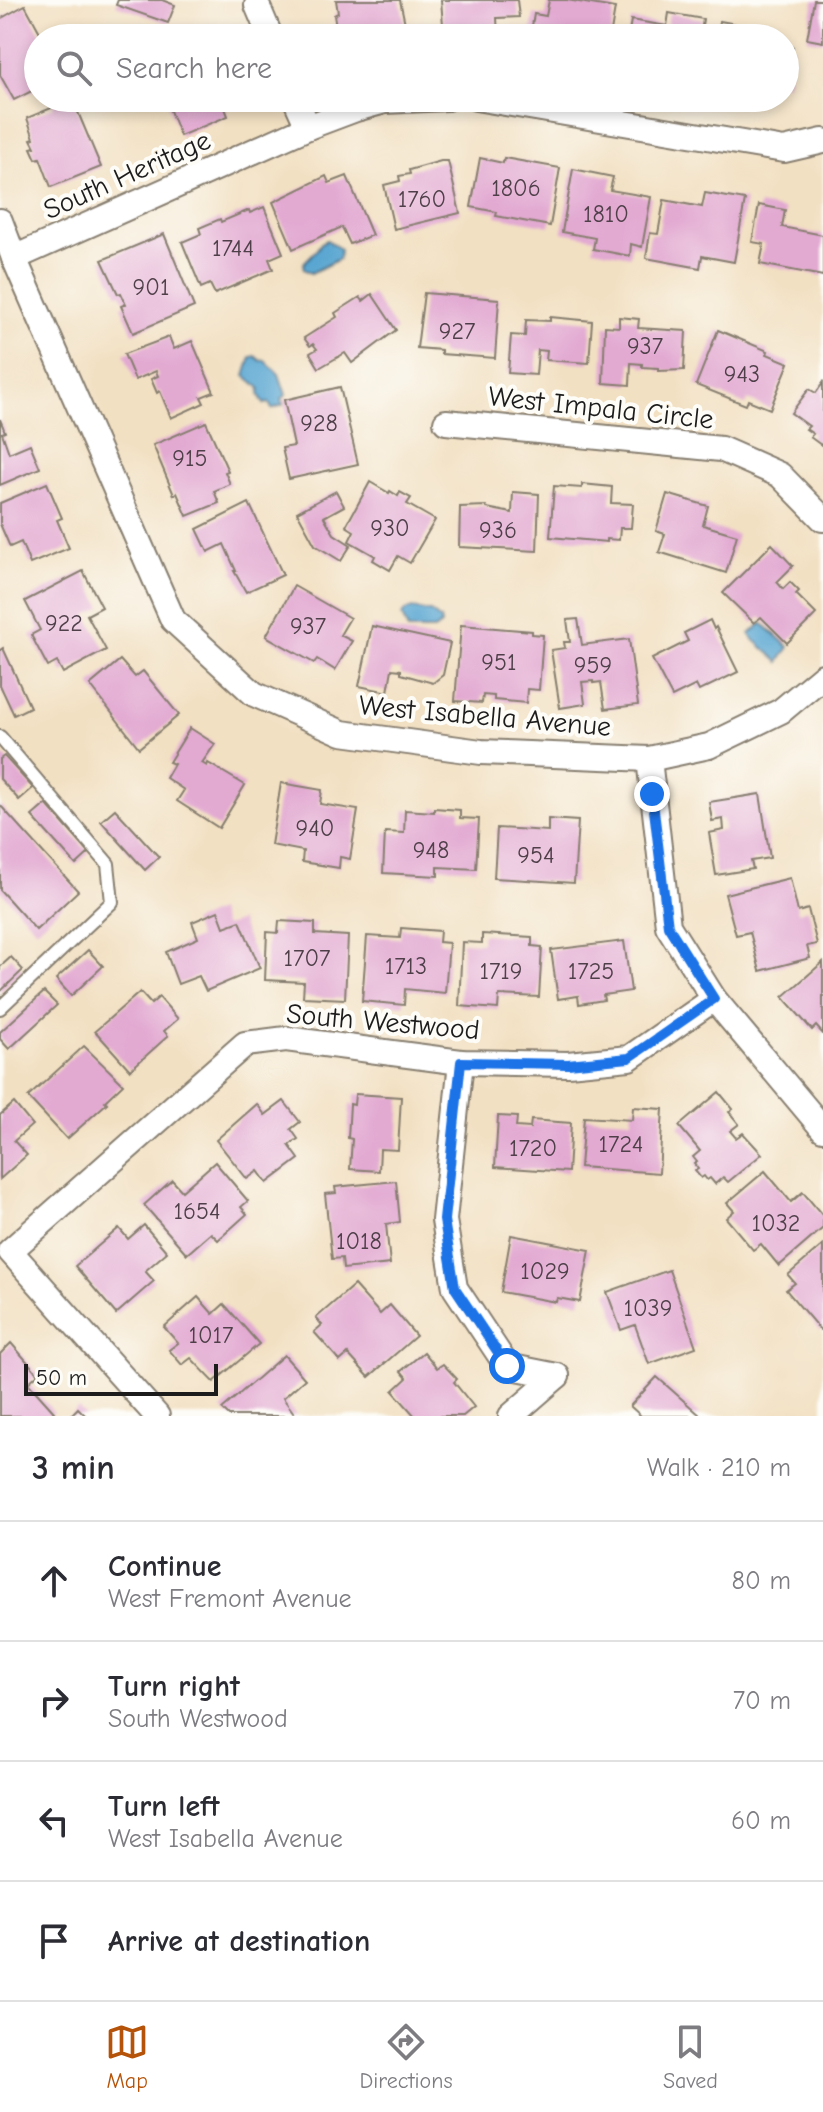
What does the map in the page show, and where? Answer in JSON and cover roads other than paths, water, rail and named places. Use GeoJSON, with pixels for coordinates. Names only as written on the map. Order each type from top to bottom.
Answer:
{"type":"FeatureCollection","features":[{"type":"Feature","properties":{"kind":"street"},"geometry":{"type":"LineString","coordinates":[[257,5],[265,24]]}},
{"type":"Feature","properties":{"kind":"street"},"geometry":{"type":"LineString","coordinates":[[301,112],[308,127]]}},
{"type":"Feature","properties":{"kind":"street","name":"South Heritage"},"geometry":{"type":"LineString","coordinates":[[14,258],[308,127],[352,112]]}},
{"type":"Feature","properties":{"kind":"street"},"geometry":{"type":"LineString","coordinates":[[558,112],[773,149],[784,150],[823,141]]}},
{"type":"Feature","properties":{"kind":"street","name":"West Isabella Avenue"},"geometry":{"type":"LineString","coordinates":[[0,221],[173,620],[254,694],[342,733],[481,752],[649,759]]}},
{"type":"Feature","properties":{"kind":"street","name":"West Impala Circle"},"geometry":{"type":"LineString","coordinates":[[446,422],[721,449],[780,475],[823,519]]}},
{"type":"Feature","properties":{"kind":"street"},"geometry":{"type":"LineString","coordinates":[[823,676],[781,711],[709,746],[649,759],[668,926],[714,999],[823,1129]]}},
{"type":"Feature","properties":{"kind":"street","name":"South Westwood"},"geometry":{"type":"LineString","coordinates":[[157,1416],[10,1251],[245,1044],[286,1039],[461,1062],[568,1064],[629,1058],[714,999]]}},
{"type":"Feature","properties":{"kind":"street"},"geometry":{"type":"LineString","coordinates":[[461,1062],[444,1220],[455,1288],[507,1366],[557,1376],[511,1416]]}},
{"type":"Feature","properties":{"kind":"lane"},"geometry":{"type":"LineString","coordinates":[[0,737],[108,864],[112,902],[0,1008]]}},
{"type":"Feature","properties":{"kind":"water"},"geometry":{"type":"Polygon","coordinates":[[[327,240],[340,249],[339,259],[311,273],[304,269],[303,264],[327,240]]]}},
{"type":"Feature","properties":{"kind":"water"},"geometry":{"type":"Polygon","coordinates":[[[255,356],[261,361],[265,360],[279,374],[286,395],[281,399],[283,405],[272,409],[269,403],[264,404],[259,394],[260,388],[245,376],[251,357],[255,356]]]}},
{"type":"Feature","properties":{"kind":"water"},"geometry":{"type":"Polygon","coordinates":[[[412,609],[430,612],[441,620],[441,625],[434,630],[408,630],[402,616],[412,609]]]}},
{"type":"Feature","properties":{"kind":"water"},"geometry":{"type":"Polygon","coordinates":[[[762,623],[789,647],[779,662],[751,637],[750,634],[762,623]]]}}]}
